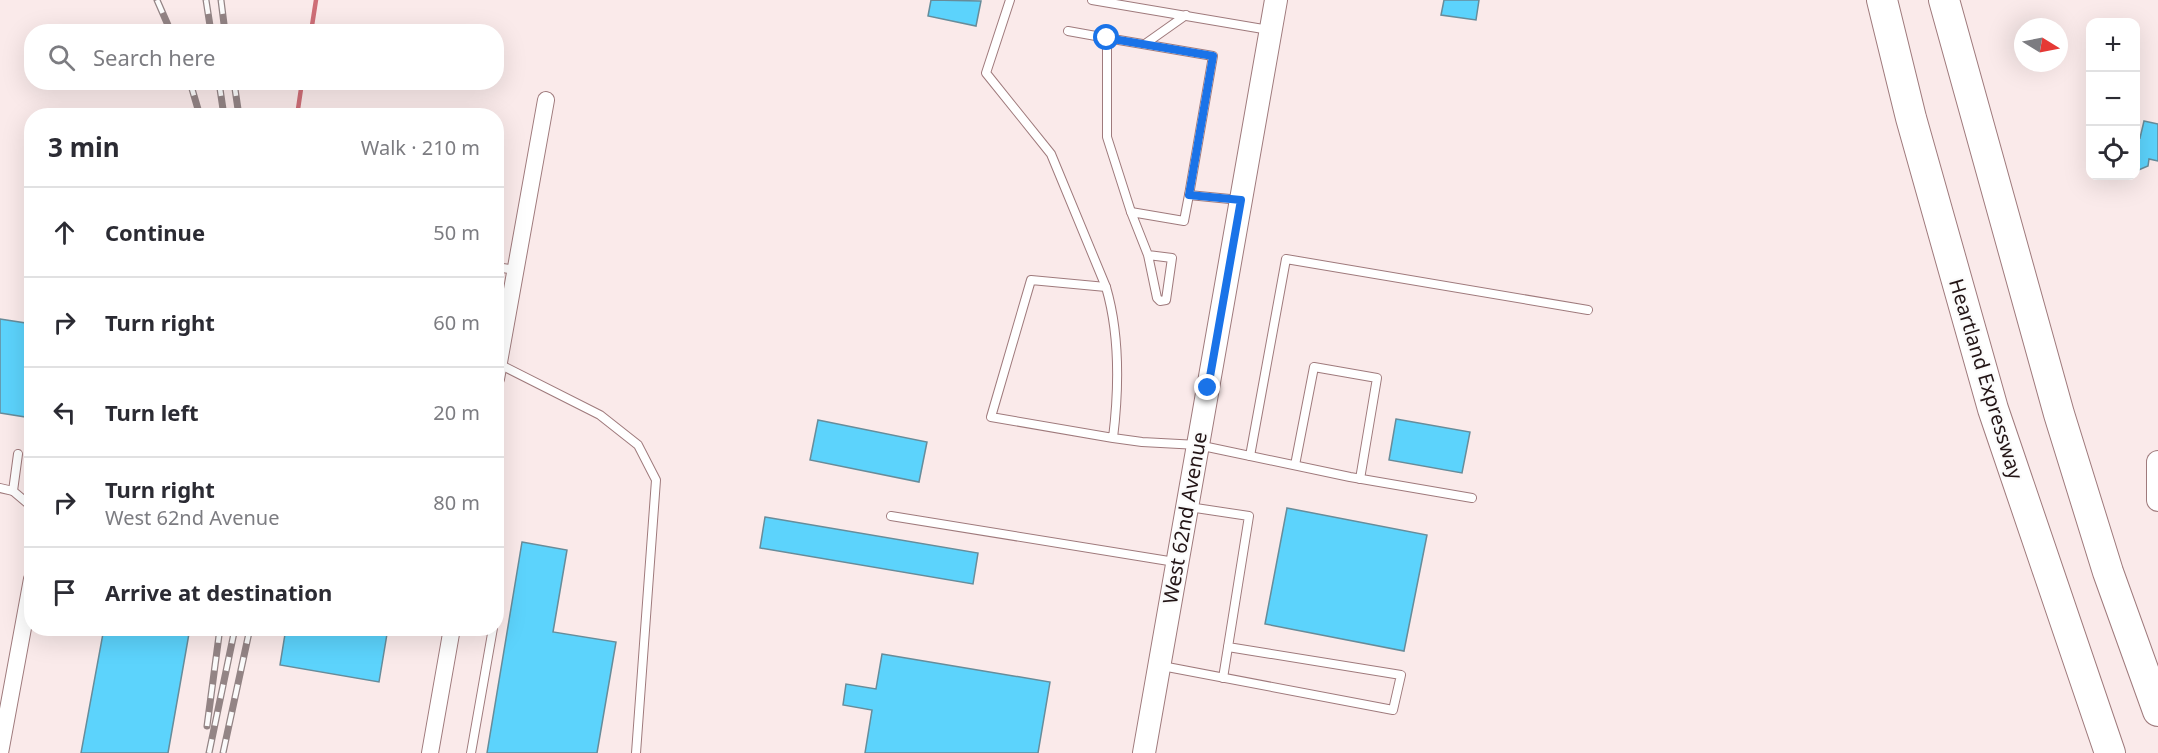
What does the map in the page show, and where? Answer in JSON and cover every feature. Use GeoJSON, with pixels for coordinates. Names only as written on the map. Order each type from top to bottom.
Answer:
{"type":"FeatureCollection","features":[{"type":"Feature","properties":{"kind":"highway","name":"Heartland Expressway"},"geometry":{"type":"LineString","coordinates":[[1882,0],[1911,118],[1993,409],[2110,753]]}},
{"type":"Feature","properties":{"kind":"highway"},"geometry":{"type":"LineString","coordinates":[[1944,0],[2059,414],[2108,572],[2158,711]]}},
{"type":"Feature","properties":{"kind":"highway"},"geometry":{"type":"LineString","coordinates":[[1993,409],[2093,753]]}},
{"type":"Feature","properties":{"kind":"street","name":"West 62nd Avenue"},"geometry":{"type":"LineString","coordinates":[[1144,753],[1276,0]]}},
{"type":"Feature","properties":{"kind":"street"},"geometry":{"type":"LineString","coordinates":[[504,313],[516,270],[546,100]]}},
{"type":"Feature","properties":{"kind":"street"},"geometry":{"type":"LineString","coordinates":[[2158,462],[2158,500]]}},
{"type":"Feature","properties":{"kind":"street"},"geometry":{"type":"LineString","coordinates":[[0,753],[24,622]]}},
{"type":"Feature","properties":{"kind":"street"},"geometry":{"type":"LineString","coordinates":[[430,753],[451,636]]}},
{"type":"Feature","properties":{"kind":"lane"},"geometry":{"type":"LineString","coordinates":[[1010,0],[986,73],[1050,154],[1106,287],[1114,321],[1116,358],[1117,400],[1113,438]]}},
{"type":"Feature","properties":{"kind":"lane"},"geometry":{"type":"LineString","coordinates":[[1092,0],[1270,30]]}},
{"type":"Feature","properties":{"kind":"lane"},"geometry":{"type":"LineString","coordinates":[[1145,44],[1186,15]]}},
{"type":"Feature","properties":{"kind":"lane"},"geometry":{"type":"LineString","coordinates":[[1068,32],[1213,56],[1184,221],[1131,212]]}},
{"type":"Feature","properties":{"kind":"lane"},"geometry":{"type":"LineString","coordinates":[[1107,38],[1107,137],[1131,212],[1148,255],[1157,298],[1160,301],[1166,300],[1172,258],[1148,255]]}},
{"type":"Feature","properties":{"kind":"lane"},"geometry":{"type":"LineString","coordinates":[[1189,195],[1241,200]]}},
{"type":"Feature","properties":{"kind":"lane"},"geometry":{"type":"LineString","coordinates":[[1250,456],[1286,259],[1588,310]]}},
{"type":"Feature","properties":{"kind":"lane"},"geometry":{"type":"LineString","coordinates":[[504,268],[516,270]]}},
{"type":"Feature","properties":{"kind":"lane"},"geometry":{"type":"LineString","coordinates":[[1106,287],[1031,280],[991,417],[1142,442],[1198,445],[1360,479],[1472,498]]}},
{"type":"Feature","properties":{"kind":"lane"},"geometry":{"type":"LineString","coordinates":[[1295,465],[1314,367],[1377,378],[1360,479]]}},
{"type":"Feature","properties":{"kind":"lane"},"geometry":{"type":"LineString","coordinates":[[504,374],[600,415],[638,445],[656,480],[636,753]]}},
{"type":"Feature","properties":{"kind":"lane"},"geometry":{"type":"LineString","coordinates":[[13,491],[18,454]]}},
{"type":"Feature","properties":{"kind":"lane"},"geometry":{"type":"LineString","coordinates":[[0,488],[13,491],[24,500]]}},
{"type":"Feature","properties":{"kind":"lane"},"geometry":{"type":"LineString","coordinates":[[1187,507],[1249,516],[1223,678]]}},
{"type":"Feature","properties":{"kind":"lane"},"geometry":{"type":"LineString","coordinates":[[891,516],[1176,562]]}},
{"type":"Feature","properties":{"kind":"lane"},"geometry":{"type":"LineString","coordinates":[[471,753],[492,636]]}},
{"type":"Feature","properties":{"kind":"lane"},"geometry":{"type":"LineString","coordinates":[[1158,666],[1393,710],[1401,675],[1228,647]]}},
{"type":"Feature","properties":{"kind":"building"},"geometry":{"type":"Polygon","coordinates":[[[931,0],[981,1],[976,26],[928,16],[931,0]]]}},
{"type":"Feature","properties":{"kind":"building"},"geometry":{"type":"Polygon","coordinates":[[[1444,0],[1479,0],[1476,20],[1441,15],[1444,0]]]}},
{"type":"Feature","properties":{"kind":"building"},"geometry":{"type":"Polygon","coordinates":[[[2144,121],[2158,124],[2158,161],[2149,159],[2148,166],[2140,169],[2140,138],[2144,121]]]}},
{"type":"Feature","properties":{"kind":"building"},"geometry":{"type":"Polygon","coordinates":[[[0,319],[24,323],[24,417],[0,413],[0,319]]]}},
{"type":"Feature","properties":{"kind":"building"},"geometry":{"type":"Polygon","coordinates":[[[1396,419],[1470,432],[1462,473],[1389,460],[1396,419]]]}},
{"type":"Feature","properties":{"kind":"building"},"geometry":{"type":"Polygon","coordinates":[[[818,420],[927,442],[919,482],[810,460],[818,420]]]}},
{"type":"Feature","properties":{"kind":"building"},"geometry":{"type":"Polygon","coordinates":[[[1287,508],[1427,535],[1404,651],[1265,624],[1287,508]]]}},
{"type":"Feature","properties":{"kind":"building"},"geometry":{"type":"Polygon","coordinates":[[[765,517],[978,553],[973,584],[760,548],[765,517]]]}},
{"type":"Feature","properties":{"kind":"building"},"geometry":{"type":"Polygon","coordinates":[[[522,542],[567,550],[553,632],[616,642],[597,753],[487,753],[522,542]]]}},
{"type":"Feature","properties":{"kind":"building"},"geometry":{"type":"Polygon","coordinates":[[[103,636],[189,636],[168,753],[81,753],[103,636]]]}},
{"type":"Feature","properties":{"kind":"building"},"geometry":{"type":"Polygon","coordinates":[[[285,636],[387,636],[379,682],[280,665],[285,636]]]}},
{"type":"Feature","properties":{"kind":"building"},"geometry":{"type":"Polygon","coordinates":[[[882,654],[1050,682],[1038,753],[865,753],[872,710],[843,705],[846,684],[876,689],[882,654]]]}},
{"type":"Feature","properties":{"kind":"waterway"},"geometry":{"type":"LineString","coordinates":[[312,24],[316,0]]}},
{"type":"Feature","properties":{"kind":"waterway"},"geometry":{"type":"LineString","coordinates":[[298,108],[301,90]]}},
{"type":"Feature","properties":{"kind":"railway"},"geometry":{"type":"LineString","coordinates":[[157,0],[168,24]]}},
{"type":"Feature","properties":{"kind":"railway"},"geometry":{"type":"LineString","coordinates":[[206,0],[210,24]]}},
{"type":"Feature","properties":{"kind":"railway"},"geometry":{"type":"LineString","coordinates":[[221,0],[224,24]]}},
{"type":"Feature","properties":{"kind":"railway"},"geometry":{"type":"LineString","coordinates":[[192,90],[198,108]]}},
{"type":"Feature","properties":{"kind":"railway"},"geometry":{"type":"LineString","coordinates":[[220,90],[223,108]]}},
{"type":"Feature","properties":{"kind":"railway"},"geometry":{"type":"LineString","coordinates":[[235,90],[238,108]]}},
{"type":"Feature","properties":{"kind":"railway"},"geometry":{"type":"LineString","coordinates":[[207,726],[219,636]]}},
{"type":"Feature","properties":{"kind":"railway"},"geometry":{"type":"LineString","coordinates":[[209,753],[233,636]]}},
{"type":"Feature","properties":{"kind":"railway"},"geometry":{"type":"LineString","coordinates":[[223,753],[248,636]]}},
{"type":"Feature","properties":{"kind":"route"},"geometry":{"type":"LineString","coordinates":[[1107,38],[1213,56],[1189,195],[1241,200],[1208,388]]}}]}
